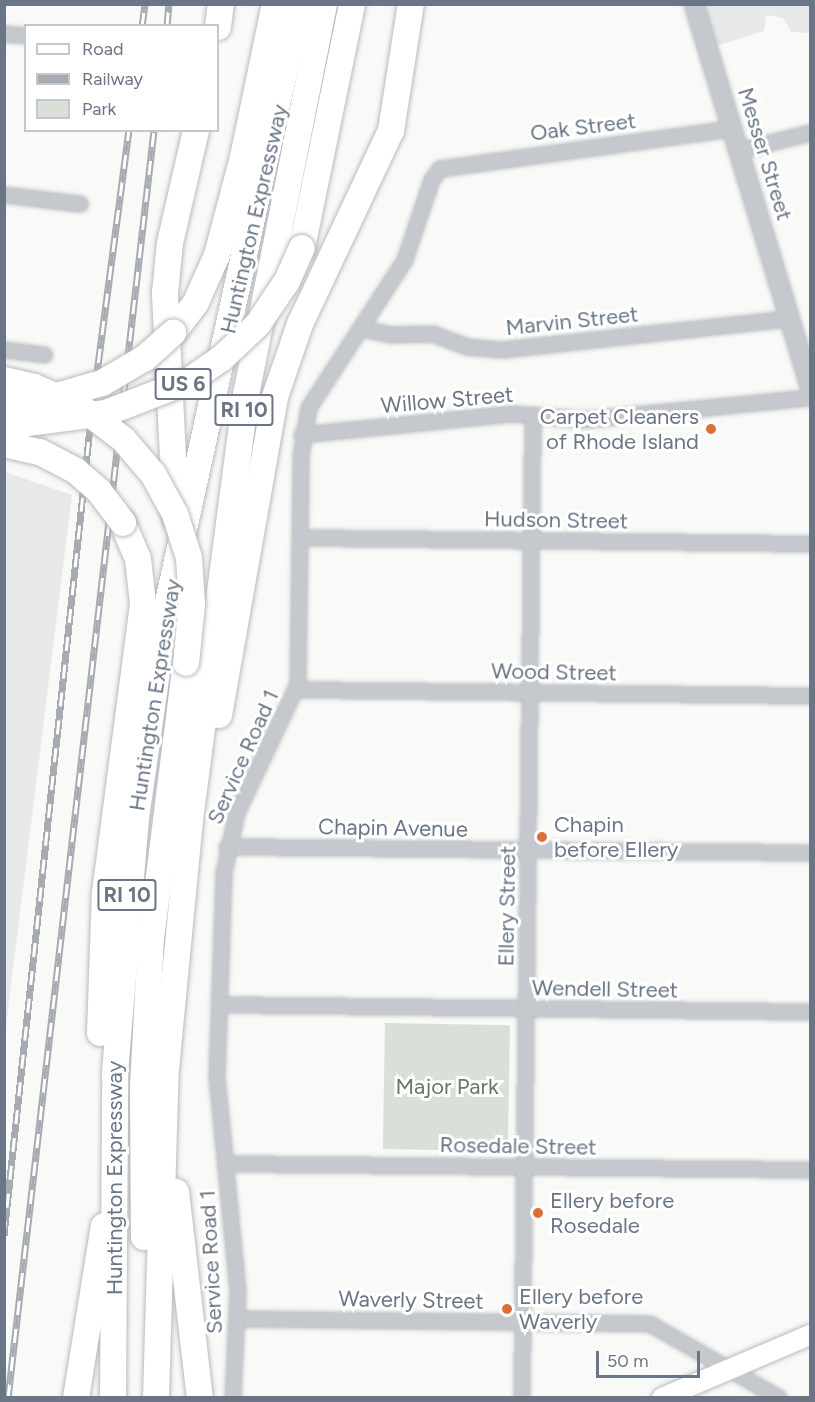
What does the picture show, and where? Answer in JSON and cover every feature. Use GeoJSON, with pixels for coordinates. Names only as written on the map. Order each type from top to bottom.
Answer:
{"type":"FeatureCollection","features":[{"type":"Feature","properties":{"kind":"highway"},"geometry":{"type":"LineString","coordinates":[[218,24],[221,4]]}},
{"type":"Feature","properties":{"kind":"highway","name":"US 6"},"geometry":{"type":"LineString","coordinates":[[4,400],[60,396],[102,383],[145,358],[173,333],[196,302],[217,255],[246,148],[275,4]]}},
{"type":"Feature","properties":{"kind":"highway","name":"Huntington Expressway"},"geometry":{"type":"LineString","coordinates":[[113,1398],[114,1150],[127,894],[161,641],[299,4]]}},
{"type":"Feature","properties":{"kind":"highway","name":"Huntington Expressway"},"geometry":{"type":"LineString","coordinates":[[156,1396],[167,1044],[190,820],[246,395],[324,4]]}},
{"type":"Feature","properties":{"kind":"highway","name":"US 6"},"geometry":{"type":"LineString","coordinates":[[4,426],[112,411],[154,397],[200,374],[258,324],[284,286],[302,248],[352,4]]}},
{"type":"Feature","properties":{"kind":"highway"},"geometry":{"type":"LineString","coordinates":[[335,90],[368,4]]}},
{"type":"Feature","properties":{"kind":"highway"},"geometry":{"type":"LineString","coordinates":[[190,820],[222,704],[275,397],[303,317],[389,136],[411,4]]}},
{"type":"Feature","properties":{"kind":"highway"},"geometry":{"type":"LineString","coordinates":[[176,567],[175,446],[165,293],[170,243],[196,132]]}},
{"type":"Feature","properties":{"kind":"highway"},"geometry":{"type":"LineString","coordinates":[[4,380],[47,391],[82,408],[123,438],[153,474],[175,514],[189,558],[192,604],[155,904],[143,1074],[146,1327],[156,1396]]}},
{"type":"Feature","properties":{"kind":"highway"},"geometry":{"type":"LineString","coordinates":[[4,444],[40,452],[76,471],[99,490],[123,523],[138,559],[143,603],[103,922],[99,1076],[114,1150]]}},
{"type":"Feature","properties":{"kind":"highway"},"geometry":{"type":"LineString","coordinates":[[167,1044],[180,1251],[200,1398]]}},
{"type":"Feature","properties":{"kind":"highway"},"geometry":{"type":"LineString","coordinates":[[76,1398],[114,1176]]}},
{"type":"Feature","properties":{"kind":"main road"},"geometry":{"type":"LineString","coordinates":[[662,1398],[810,1335]]}},
{"type":"Feature","properties":{"kind":"street","name":"Messer Street"},"geometry":{"type":"LineString","coordinates":[[694,4],[809,375]]}},
{"type":"Feature","properties":{"kind":"street"},"geometry":{"type":"LineString","coordinates":[[4,34],[24,36]]}},
{"type":"Feature","properties":{"kind":"street","name":"Oak Street"},"geometry":{"type":"LineString","coordinates":[[440,169],[732,129]]}},
{"type":"Feature","properties":{"kind":"street"},"geometry":{"type":"LineString","coordinates":[[739,151],[810,133]]}},
{"type":"Feature","properties":{"kind":"street","name":"Service Road 1"},"geometry":{"type":"LineString","coordinates":[[233,1398],[238,1319],[217,1076],[227,847],[241,805],[297,690],[302,435],[314,398],[411,249],[432,180],[440,169]]}},
{"type":"Feature","properties":{"kind":"street"},"geometry":{"type":"LineString","coordinates":[[4,195],[80,204]]}},
{"type":"Feature","properties":{"kind":"street","name":"Marvin Street"},"geometry":{"type":"LineString","coordinates":[[361,328],[392,335],[433,334],[467,347],[496,350],[790,319]]}},
{"type":"Feature","properties":{"kind":"street"},"geometry":{"type":"LineString","coordinates":[[4,350],[45,355]]}},
{"type":"Feature","properties":{"kind":"street","name":"Willow Street"},"geometry":{"type":"LineString","coordinates":[[302,435],[533,415],[584,420],[810,398]]}},
{"type":"Feature","properties":{"kind":"street","name":"Ellery Street"},"geometry":{"type":"LineString","coordinates":[[522,1398],[533,415]]}},
{"type":"Feature","properties":{"kind":"street","name":"Hudson Street"},"geometry":{"type":"LineString","coordinates":[[300,538],[810,544]]}},
{"type":"Feature","properties":{"kind":"street","name":"Wood Street"},"geometry":{"type":"LineString","coordinates":[[297,690],[810,696]]}},
{"type":"Feature","properties":{"kind":"street","name":"Chapin Avenue"},"geometry":{"type":"LineString","coordinates":[[227,847],[810,853]]}},
{"type":"Feature","properties":{"kind":"street","name":"Wendell Street"},"geometry":{"type":"LineString","coordinates":[[220,1005],[810,1012]]}},
{"type":"Feature","properties":{"kind":"street","name":"Rosedale Street"},"geometry":{"type":"LineString","coordinates":[[226,1164],[810,1170]]}},
{"type":"Feature","properties":{"kind":"street","name":"Waverly Street"},"geometry":{"type":"LineString","coordinates":[[238,1319],[650,1324],[779,1398]]}},
{"type":"Feature","properties":{"kind":"shaded area"},"geometry":{"type":"Polygon","coordinates":[[[695,5],[810,5],[810,33],[791,32],[783,18],[766,15],[764,31],[710,48],[695,5]]]}},
{"type":"Feature","properties":{"kind":"shaded area"},"geometry":{"type":"Polygon","coordinates":[[[4,472],[72,495],[5,1033],[4,472]]]}},
{"type":"Feature","properties":{"kind":"green space","name":"Major Park"},"geometry":{"type":"Polygon","coordinates":[[[385,1023],[510,1025],[508,1151],[383,1149],[385,1023]]]}},
{"type":"Feature","properties":{"kind":"railway"},"geometry":{"type":"LineString","coordinates":[[142,24],[145,4]]}},
{"type":"Feature","properties":{"kind":"railway"},"geometry":{"type":"LineString","coordinates":[[167,24],[169,4]]}},
{"type":"Feature","properties":{"kind":"railway"},"geometry":{"type":"LineString","coordinates":[[4,1235],[91,418],[129,132]]}},
{"type":"Feature","properties":{"kind":"railway"},"geometry":{"type":"LineString","coordinates":[[8,1398],[154,132]]}},
{"type":"Feature","properties":{"kind":"place","name":"Carpet Cleaners of Rhode Island"},"geometry":{"type":"Point","coordinates":[711,429]}},
{"type":"Feature","properties":{"kind":"place","name":"Chapin before Ellery"},"geometry":{"type":"Point","coordinates":[542,837]}},
{"type":"Feature","properties":{"kind":"place","name":"Ellery before Rosedale"},"geometry":{"type":"Point","coordinates":[538,1213]}},
{"type":"Feature","properties":{"kind":"place","name":"Ellery before Waverly"},"geometry":{"type":"Point","coordinates":[507,1309]}}]}
